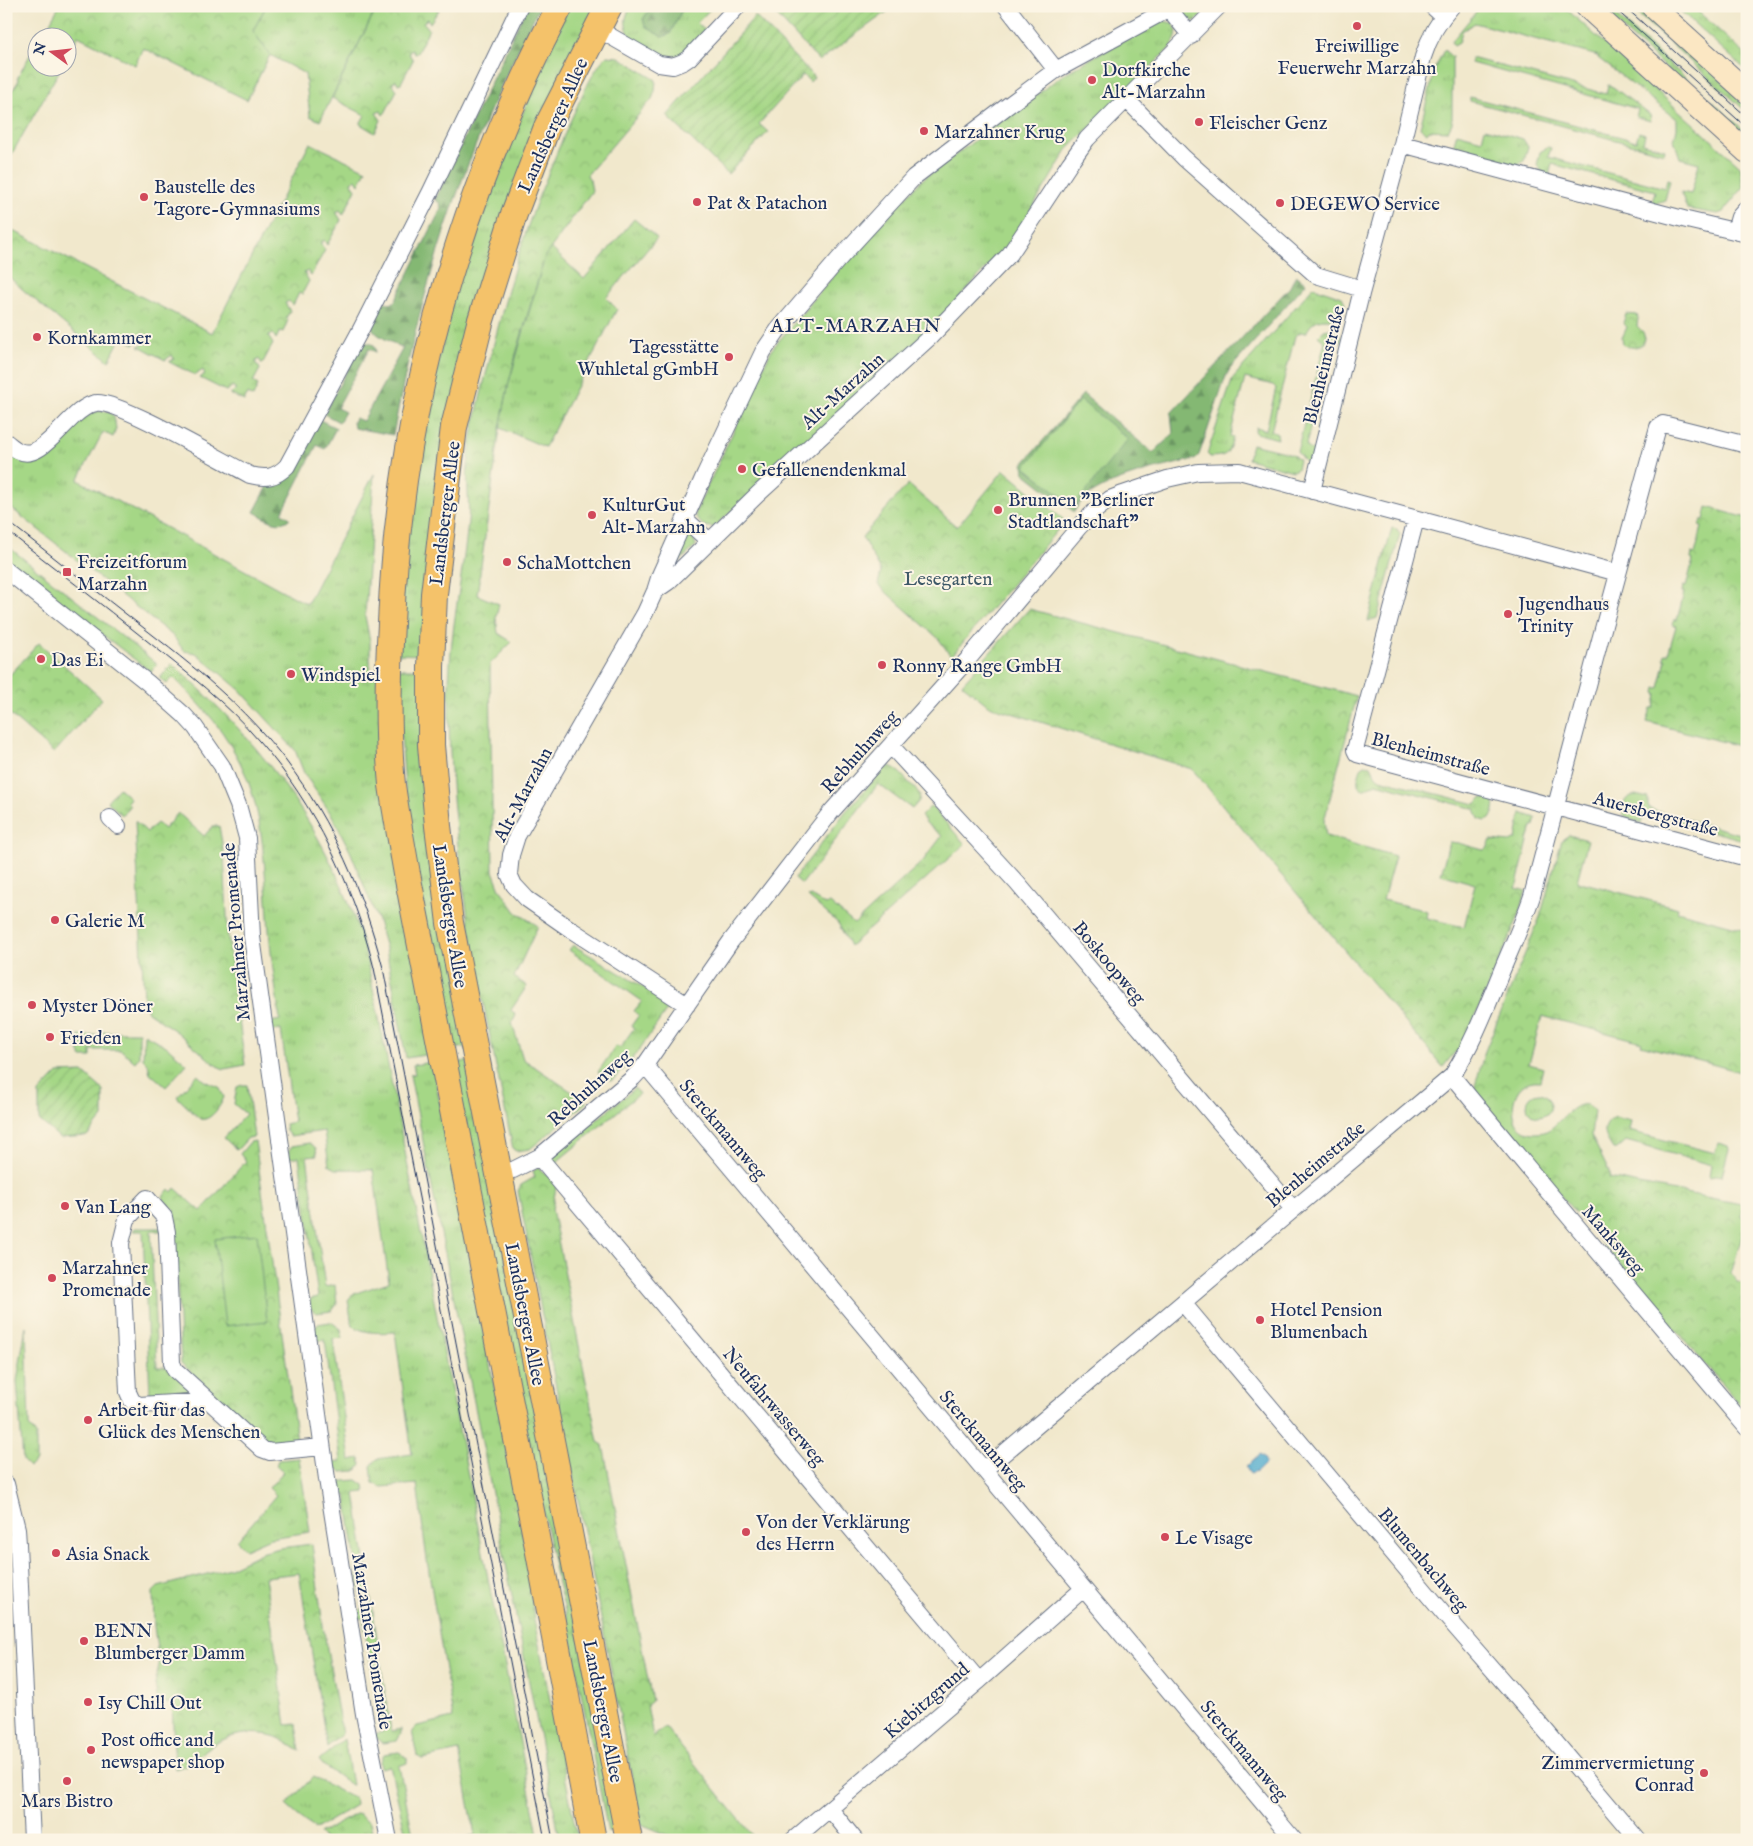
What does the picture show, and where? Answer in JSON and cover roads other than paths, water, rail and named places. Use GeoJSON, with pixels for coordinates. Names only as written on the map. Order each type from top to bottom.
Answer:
{"type":"FeatureCollection","features":[{"type":"Feature","properties":{"kind":"main road","name":"Landsberger Allee"},"geometry":{"type":"LineString","coordinates":[[560,6],[509,112],[473,200],[454,255],[438,312],[422,377],[401,495],[394,559],[389,692],[392,784],[402,846],[540,1556],[593,1840]]}},
{"type":"Feature","properties":{"kind":"main road"},"geometry":{"type":"LineString","coordinates":[[1586,6],[1747,152]]}},
{"type":"Feature","properties":{"kind":"main road"},"geometry":{"type":"LineString","coordinates":[[1652,6],[1747,92]]}},
{"type":"Feature","properties":{"kind":"main road","name":"Landsberger Allee"},"geometry":{"type":"LineString","coordinates":[[602,17],[547,127],[514,214],[480,323],[454,427],[434,594],[431,667],[431,745],[438,826],[450,923],[629,1840]]}},
{"type":"Feature","properties":{"kind":"street"},"geometry":{"type":"LineString","coordinates":[[6,442],[19,451],[25,453],[32,452],[40,448],[73,416],[86,407],[95,403],[105,403],[137,416],[250,475],[270,478],[279,474],[287,466],[360,331],[431,191],[520,6]]}},
{"type":"Feature","properties":{"kind":"street"},"geometry":{"type":"LineString","coordinates":[[602,17],[659,64],[673,66],[689,58],[738,6]]}},
{"type":"Feature","properties":{"kind":"street"},"geometry":{"type":"LineString","coordinates":[[1006,6],[1056,70]]}},
{"type":"Feature","properties":{"kind":"street","name":"Alt-Marzahn"},"geometry":{"type":"LineString","coordinates":[[655,591],[668,582],[758,494],[931,336],[1010,254],[1081,147],[1219,6]]}},
{"type":"Feature","properties":{"kind":"street","name":"Alt-Marzahn"},"geometry":{"type":"LineString","coordinates":[[687,1006],[527,899],[514,885],[509,874],[511,855],[517,836],[615,668],[655,591],[660,575],[685,519],[763,352],[778,330],[838,260],[914,177],[1056,70],[1171,8],[1191,36]]}},
{"type":"Feature","properties":{"kind":"street","name":"Blenheimstraße"},"geometry":{"type":"LineString","coordinates":[[1312,490],[1362,289],[1424,57],[1442,9]]}},
{"type":"Feature","properties":{"kind":"street"},"geometry":{"type":"LineString","coordinates":[[1127,100],[1184,158],[1316,275],[1362,289]]}},
{"type":"Feature","properties":{"kind":"street"},"geometry":{"type":"LineString","coordinates":[[1402,144],[1741,233],[1739,217],[1747,208]]}},
{"type":"Feature","properties":{"kind":"street","name":"Blenheimstraße"},"geometry":{"type":"LineString","coordinates":[[984,1470],[1452,1076],[1465,1054],[1526,916],[1658,427],[1663,424],[1677,426],[1747,445]]}},
{"type":"Feature","properties":{"kind":"street","name":"Rebhuhnweg"},"geometry":{"type":"LineString","coordinates":[[498,1173],[513,1170],[539,1157],[611,1098],[644,1065],[731,941],[831,812],[1096,510],[1110,500],[1166,479],[1198,472],[1238,471],[1312,490]]}},
{"type":"Feature","properties":{"kind":"street"},"geometry":{"type":"LineString","coordinates":[[1312,490],[1618,573]]}},
{"type":"Feature","properties":{"kind":"street"},"geometry":{"type":"LineString","coordinates":[[685,519],[709,541]]}},
{"type":"Feature","properties":{"kind":"street","name":"Blenheimstraße"},"geometry":{"type":"LineString","coordinates":[[1416,519],[1355,750],[1357,754],[1556,807]]}},
{"type":"Feature","properties":{"kind":"street","name":"Marzahner Promenade"},"geometry":{"type":"LineString","coordinates":[[6,570],[148,683],[184,715],[195,727],[222,766],[234,792],[247,838],[252,937],[322,1447],[364,1714],[389,1840]]}},
{"type":"Feature","properties":{"kind":"street","name":"Boskoopweg"},"geometry":{"type":"LineString","coordinates":[[890,746],[1017,883],[1293,1209]]}},
{"type":"Feature","properties":{"kind":"street","name":"Auersbergstraße"},"geometry":{"type":"LineString","coordinates":[[1556,807],[1747,858]]}},
{"type":"Feature","properties":{"kind":"street","name":"Sterckmannweg"},"geometry":{"type":"LineString","coordinates":[[644,1065],[1294,1840]]}},
{"type":"Feature","properties":{"kind":"street","name":"Manksweg"},"geometry":{"type":"LineString","coordinates":[[1452,1076],[1553,1199],[1644,1304],[1747,1428]]}},
{"type":"Feature","properties":{"kind":"street","name":"Neufahrwasserweg"},"geometry":{"type":"LineString","coordinates":[[539,1157],[980,1681]]}},
{"type":"Feature","properties":{"kind":"street"},"geometry":{"type":"LineString","coordinates":[[208,1401],[139,1405],[132,1401],[128,1392],[121,1243],[127,1219],[147,1198],[164,1217],[167,1232],[172,1363],[175,1370],[262,1449],[270,1452],[322,1447]]}},
{"type":"Feature","properties":{"kind":"street","name":"Blumenbachweg"},"geometry":{"type":"LineString","coordinates":[[1182,1302],[1445,1615],[1638,1840]]}},
{"type":"Feature","properties":{"kind":"street"},"geometry":{"type":"LineString","coordinates":[[6,1484],[17,1529],[32,1840]]}},
{"type":"Feature","properties":{"kind":"street","name":"Kiebitzgrund"},"geometry":{"type":"LineString","coordinates":[[793,1840],[980,1681],[1083,1588]]}},
{"type":"Feature","properties":{"kind":"street"},"geometry":{"type":"LineString","coordinates":[[830,1809],[855,1840]]}},
{"type":"Feature","properties":{"kind":"water"},"geometry":{"type":"Polygon","coordinates":[[[1260,1455],[1266,1463],[1257,1472],[1250,1474],[1246,1467],[1260,1455]]]}},
{"type":"Feature","properties":{"kind":"tram line"},"geometry":{"type":"LineString","coordinates":[[1612,6],[1747,128]]}},
{"type":"Feature","properties":{"kind":"tram line"},"geometry":{"type":"LineString","coordinates":[[1624,6],[1747,117]]}},
{"type":"Feature","properties":{"kind":"tram line"},"geometry":{"type":"LineString","coordinates":[[6,520],[179,656],[236,705],[270,741],[303,785],[332,834],[356,885],[383,968],[553,1840]]}},
{"type":"Feature","properties":{"kind":"tram line"},"geometry":{"type":"LineString","coordinates":[[6,530],[191,676],[233,713],[259,741],[298,792],[330,848],[343,877],[355,907],[374,968],[545,1840]]}},
{"type":"Feature","properties":{"kind":"place","name":"Freiwillige Feuerwehr Marzahn"},"geometry":{"type":"Point","coordinates":[1357,26]}},
{"type":"Feature","properties":{"kind":"place","name":"Dorfkirche Alt-Marzahn"},"geometry":{"type":"Point","coordinates":[1092,80]}},
{"type":"Feature","properties":{"kind":"place","name":"Fleischer Genz"},"geometry":{"type":"Point","coordinates":[1199,122]}},
{"type":"Feature","properties":{"kind":"place","name":"Marzahner Krug"},"geometry":{"type":"Point","coordinates":[924,131]}},
{"type":"Feature","properties":{"kind":"place","name":"Baustelle des Tagore-Gymnasiums"},"geometry":{"type":"Point","coordinates":[144,197]}},
{"type":"Feature","properties":{"kind":"place","name":"Pat & Patachon"},"geometry":{"type":"Point","coordinates":[697,202]}},
{"type":"Feature","properties":{"kind":"place","name":"DEGEWO Service"},"geometry":{"type":"Point","coordinates":[1280,203]}},
{"type":"Feature","properties":{"kind":"place","name":"Kornkammer"},"geometry":{"type":"Point","coordinates":[37,337]}},
{"type":"Feature","properties":{"kind":"place","name":"Tagesstätte Wuhletal gGmbH"},"geometry":{"type":"Point","coordinates":[729,357]}},
{"type":"Feature","properties":{"kind":"place","name":"Gefallenendenkmal"},"geometry":{"type":"Point","coordinates":[742,469]}},
{"type":"Feature","properties":{"kind":"place","name":"Brunnen \"Berliner Stadtlandschaft\""},"geometry":{"type":"Point","coordinates":[998,510]}},
{"type":"Feature","properties":{"kind":"place","name":"KulturGut Alt-Marzahn"},"geometry":{"type":"Point","coordinates":[592,515]}},
{"type":"Feature","properties":{"kind":"place","name":"SchaMottchen"},"geometry":{"type":"Point","coordinates":[507,562]}},
{"type":"Feature","properties":{"kind":"place","name":"Freizeitforum Marzahn"},"geometry":{"type":"Point","coordinates":[67,572]}},
{"type":"Feature","properties":{"kind":"place","name":"Jugendhaus Trinity"},"geometry":{"type":"Point","coordinates":[1508,614]}},
{"type":"Feature","properties":{"kind":"place","name":"Das Ei"},"geometry":{"type":"Point","coordinates":[41,659]}},
{"type":"Feature","properties":{"kind":"place","name":"Ronny Range GmbH"},"geometry":{"type":"Point","coordinates":[882,665]}},
{"type":"Feature","properties":{"kind":"place","name":"Windspiel"},"geometry":{"type":"Point","coordinates":[291,674]}},
{"type":"Feature","properties":{"kind":"place","name":"Galerie M"},"geometry":{"type":"Point","coordinates":[55,920]}},
{"type":"Feature","properties":{"kind":"place","name":"Myster Döner"},"geometry":{"type":"Point","coordinates":[32,1005]}},
{"type":"Feature","properties":{"kind":"place","name":"Frieden"},"geometry":{"type":"Point","coordinates":[50,1037]}},
{"type":"Feature","properties":{"kind":"place","name":"Van Lang"},"geometry":{"type":"Point","coordinates":[65,1206]}},
{"type":"Feature","properties":{"kind":"place","name":"Marzahner Promenade"},"geometry":{"type":"Point","coordinates":[52,1278]}},
{"type":"Feature","properties":{"kind":"place","name":"Hotel Pension Blumenbach"},"geometry":{"type":"Point","coordinates":[1260,1320]}},
{"type":"Feature","properties":{"kind":"place","name":"Arbeit für das Glück des Menschen"},"geometry":{"type":"Point","coordinates":[88,1420]}},
{"type":"Feature","properties":{"kind":"place","name":"Von der Verklärung des Herrn"},"geometry":{"type":"Point","coordinates":[746,1532]}},
{"type":"Feature","properties":{"kind":"place","name":"Le Visage"},"geometry":{"type":"Point","coordinates":[1165,1537]}},
{"type":"Feature","properties":{"kind":"place","name":"Asia Snack"},"geometry":{"type":"Point","coordinates":[56,1553]}},
{"type":"Feature","properties":{"kind":"place","name":"BENN Blumberger Damm"},"geometry":{"type":"Point","coordinates":[84,1641]}},
{"type":"Feature","properties":{"kind":"place","name":"Isy Chill Out"},"geometry":{"type":"Point","coordinates":[88,1702]}},
{"type":"Feature","properties":{"kind":"place","name":"Post office and newspaper shop"},"geometry":{"type":"Point","coordinates":[91,1750]}},
{"type":"Feature","properties":{"kind":"place","name":"Zimmervermietung Conrad"},"geometry":{"type":"Point","coordinates":[1704,1773]}},
{"type":"Feature","properties":{"kind":"place","name":"Mars Bistro"},"geometry":{"type":"Point","coordinates":[67,1781]}},
{"type":"Feature","properties":{"kind":"district","name":"ALT-MARZAHN"},"geometry":{"type":"Point","coordinates":[856,325]}},
{"type":"Feature","properties":{"kind":"park label","name":"Lesegarten"},"geometry":{"type":"Point","coordinates":[948,578]}}]}
